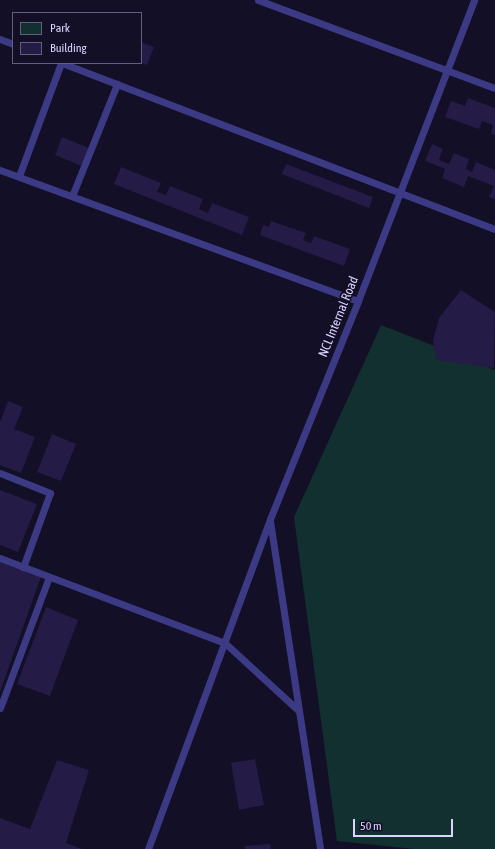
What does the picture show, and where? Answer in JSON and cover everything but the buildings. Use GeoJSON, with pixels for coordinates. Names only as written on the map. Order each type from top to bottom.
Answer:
{"type":"FeatureCollection","features":[{"type":"Feature","properties":{"kind":"lane"},"geometry":{"type":"LineString","coordinates":[[258,0],[495,88]]}},
{"type":"Feature","properties":{"kind":"lane","name":"NCL Internal Road"},"geometry":{"type":"LineString","coordinates":[[148,849],[270,519],[401,193],[449,70],[474,0]]}},
{"type":"Feature","properties":{"kind":"lane"},"geometry":{"type":"LineString","coordinates":[[0,39],[12,44]]}},
{"type":"Feature","properties":{"kind":"lane"},"geometry":{"type":"LineString","coordinates":[[19,176],[62,64]]}},
{"type":"Feature","properties":{"kind":"lane"},"geometry":{"type":"LineString","coordinates":[[65,64],[495,229]]}},
{"type":"Feature","properties":{"kind":"lane"},"geometry":{"type":"LineString","coordinates":[[72,196],[117,84]]}},
{"type":"Feature","properties":{"kind":"lane"},"geometry":{"type":"LineString","coordinates":[[0,170],[358,301]]}},
{"type":"Feature","properties":{"kind":"lane"},"geometry":{"type":"LineString","coordinates":[[0,473],[50,493],[23,567]]}},
{"type":"Feature","properties":{"kind":"lane"},"geometry":{"type":"LineString","coordinates":[[270,519],[320,849]]}},
{"type":"Feature","properties":{"kind":"lane"},"geometry":{"type":"LineString","coordinates":[[0,558],[225,643],[299,711]]}},
{"type":"Feature","properties":{"kind":"lane"},"geometry":{"type":"LineString","coordinates":[[0,708],[49,577]]}},
{"type":"Feature","properties":{"kind":"green space"},"geometry":{"type":"Polygon","coordinates":[[[381,325],[495,370],[495,849],[414,849],[337,841],[294,517],[381,325]]]}}]}
